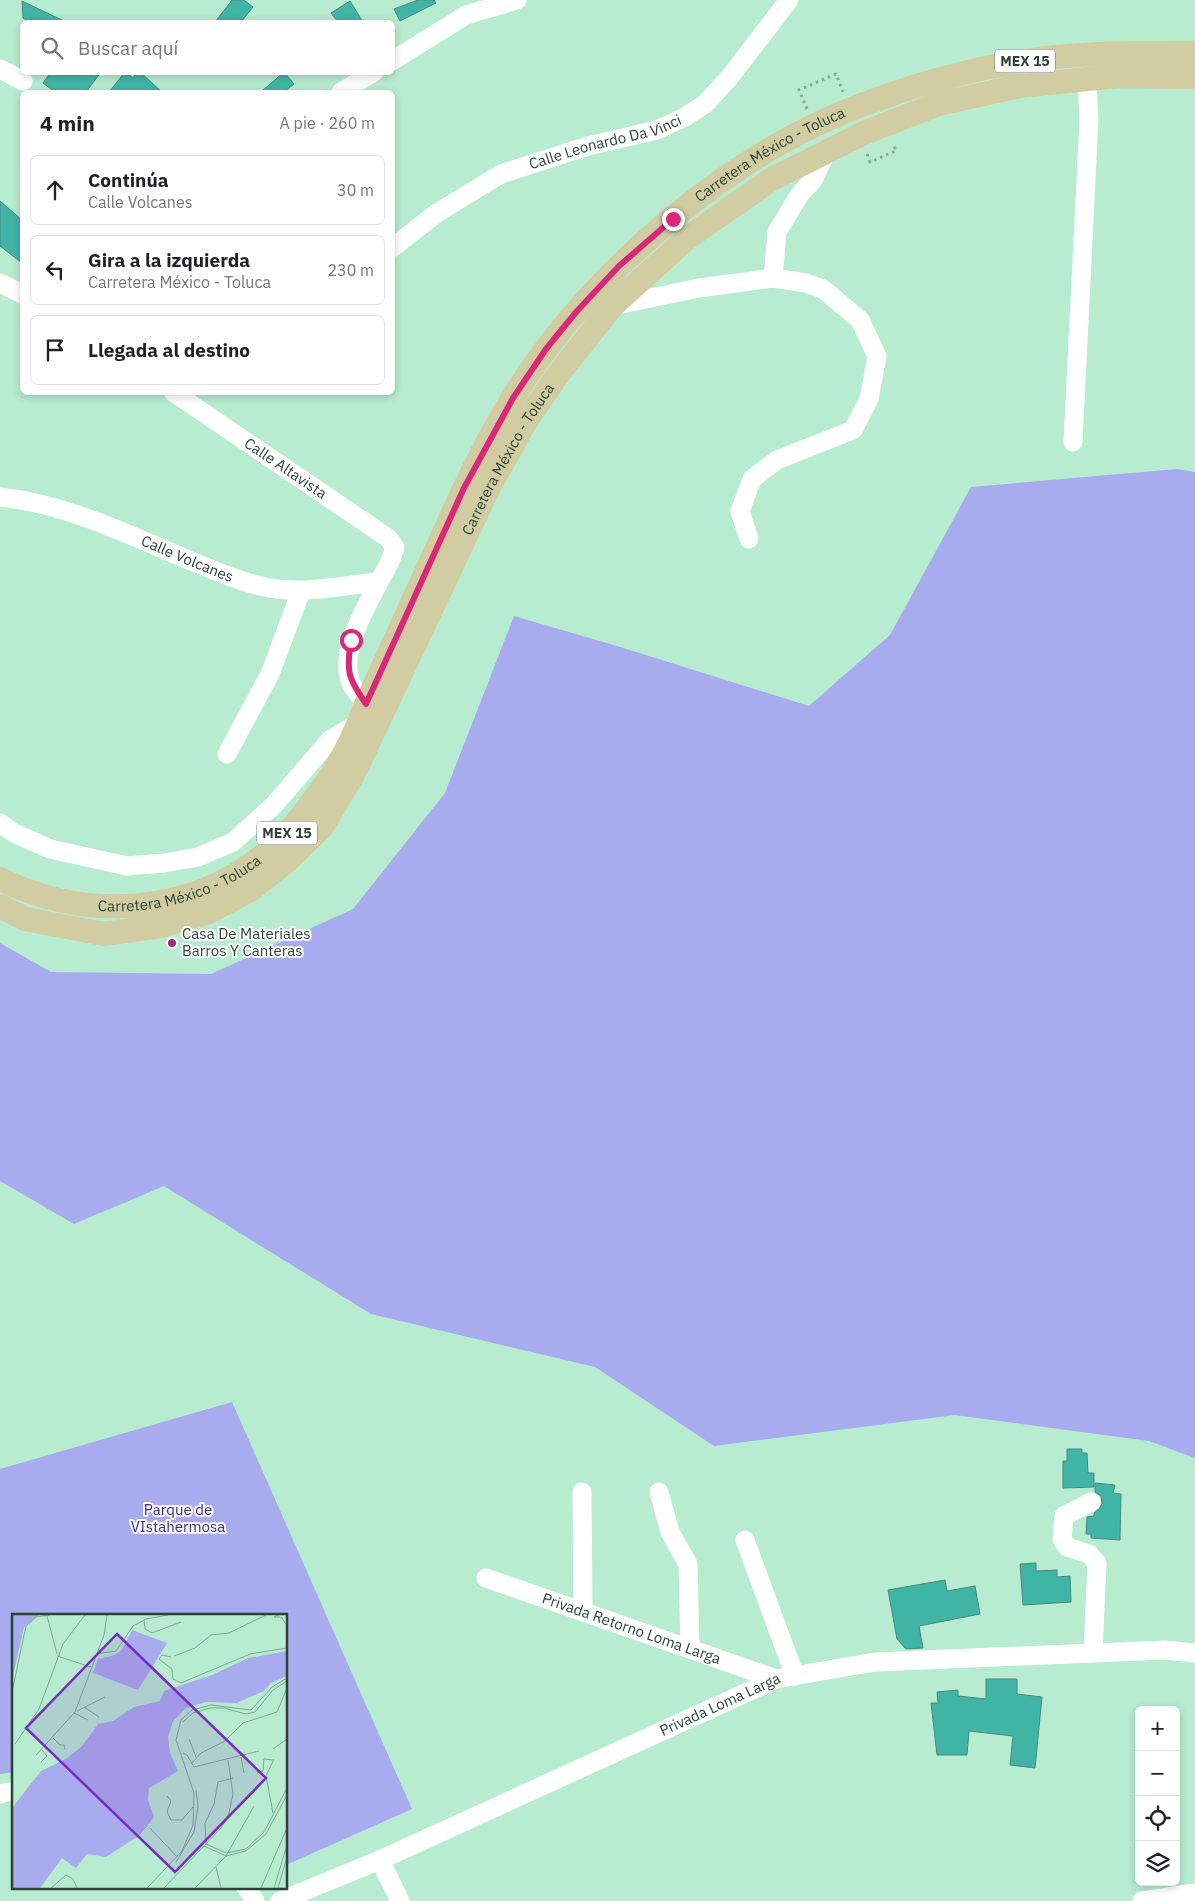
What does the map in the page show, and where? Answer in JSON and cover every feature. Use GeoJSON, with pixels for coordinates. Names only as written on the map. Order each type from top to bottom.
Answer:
{"type":"FeatureCollection","features":[{"type":"Feature","properties":{"kind":"main road","name":"Carretera México - Toluca"},"geometry":{"type":"LineString","coordinates":[[0,879],[33,894],[60,901],[90,906],[154,905],[185,897],[211,887],[240,872],[286,835],[326,783],[339,762],[464,488],[513,398],[546,349],[577,311],[619,266],[703,194],[742,168],[814,126],[861,105],[952,76],[1016,62],[1063,57],[1112,53],[1195,53]]}},
{"type":"Feature","properties":{"kind":"main road","name":"Carretera México - Toluca"},"geometry":{"type":"LineString","coordinates":[[0,906],[25,919],[104,934],[161,926],[209,912],[252,889],[288,860],[321,828],[354,773],[488,489],[526,421],[559,373],[612,306],[686,239],[772,179],[826,154],[864,133],[938,104],[1020,86],[1118,76],[1195,77]]}},
{"type":"Feature","properties":{"kind":"street"},"geometry":{"type":"LineString","coordinates":[[395,59],[466,16],[517,0]]}},
{"type":"Feature","properties":{"kind":"street","name":"Calle Leonardo Da Vinci"},"geometry":{"type":"LineString","coordinates":[[395,246],[437,213],[501,174],[588,146],[656,130],[685,117],[705,104],[729,78],[789,0]]}},
{"type":"Feature","properties":{"kind":"street"},"geometry":{"type":"LineString","coordinates":[[0,69],[23,81]]}},
{"type":"Feature","properties":{"kind":"street"},"geometry":{"type":"LineString","coordinates":[[344,90],[369,75]]}},
{"type":"Feature","properties":{"kind":"street"},"geometry":{"type":"LineString","coordinates":[[1073,442],[1089,120],[1087,79]]}},
{"type":"Feature","properties":{"kind":"street"},"geometry":{"type":"LineString","coordinates":[[773,278],[777,232],[800,194],[814,180],[826,154]]}},
{"type":"Feature","properties":{"kind":"street"},"geometry":{"type":"LineString","coordinates":[[612,306],[700,288],[773,278],[806,283],[823,290],[860,320],[877,356],[869,399],[853,430],[777,460],[752,480],[740,512],[749,539]]}},
{"type":"Feature","properties":{"kind":"street"},"geometry":{"type":"LineString","coordinates":[[0,283],[20,292]]}},
{"type":"Feature","properties":{"kind":"street","name":"Calle Altavista"},"geometry":{"type":"LineString","coordinates":[[177,395],[388,538],[395,547],[393,559],[379,582]]}},
{"type":"Feature","properties":{"kind":"street","name":"Calle Volcanes"},"geometry":{"type":"LineString","coordinates":[[0,497],[73,512],[245,583],[276,589],[301,591],[324,590],[379,582]]}},
{"type":"Feature","properties":{"kind":"street"},"geometry":{"type":"LineString","coordinates":[[0,823],[14,832],[50,849],[127,866],[164,863],[198,856],[233,842],[274,805],[330,740],[363,713],[352,684],[348,663],[351,640],[379,582]]}},
{"type":"Feature","properties":{"kind":"street"},"geometry":{"type":"LineString","coordinates":[[227,754],[270,674],[301,591]]}},
{"type":"Feature","properties":{"kind":"street"},"geometry":{"type":"LineString","coordinates":[[582,1492],[583,1612]]}},
{"type":"Feature","properties":{"kind":"street"},"geometry":{"type":"LineString","coordinates":[[659,1492],[670,1532],[688,1564],[690,1649]]}},
{"type":"Feature","properties":{"kind":"street"},"geometry":{"type":"LineString","coordinates":[[1091,1502],[1064,1516],[1062,1540],[1067,1547],[1089,1554],[1097,1563],[1093,1653]]}},
{"type":"Feature","properties":{"kind":"street"},"geometry":{"type":"LineString","coordinates":[[745,1540],[795,1676]]}},
{"type":"Feature","properties":{"kind":"street","name":"Privada Retorno Loma Larga"},"geometry":{"type":"LineString","coordinates":[[486,1578],[776,1679]]}},
{"type":"Feature","properties":{"kind":"street","name":"Privada Loma Larga"},"geometry":{"type":"LineString","coordinates":[[280,1901],[380,1860],[776,1679],[875,1662],[1165,1650],[1195,1653]]}},
{"type":"Feature","properties":{"kind":"street"},"geometry":{"type":"LineString","coordinates":[[380,1860],[400,1901]]}},
{"type":"Feature","properties":{"kind":"street"},"geometry":{"type":"LineString","coordinates":[[247,1888],[255,1901]]}},
{"type":"Feature","properties":{"kind":"street"},"geometry":{"type":"LineString","coordinates":[[1142,1901],[1195,1893]]}},
{"type":"Feature","properties":{"kind":"path"},"geometry":{"type":"LineString","coordinates":[[798,90],[836,74]]}},
{"type":"Feature","properties":{"kind":"path"},"geometry":{"type":"LineString","coordinates":[[870,162],[896,151]]}},
{"type":"Feature","properties":{"kind":"green space"},"geometry":{"type":"Polygon","coordinates":[[[1177,469],[1195,472],[1195,1458],[1149,1441],[955,1415],[714,1446],[595,1367],[371,1314],[164,1186],[74,1224],[0,1181],[0,943],[51,972],[211,974],[353,909],[445,793],[514,616],[809,706],[890,635],[971,487],[1177,469]]]}},
{"type":"Feature","properties":{"kind":"green space","name":"Parque de VIstahermosa"},"geometry":{"type":"Polygon","coordinates":[[[232,1402],[412,1809],[288,1864],[288,1614],[12,1614],[12,1772],[0,1774],[0,1469],[232,1402]]]}},
{"type":"Feature","properties":{"kind":"building"},"geometry":{"type":"Polygon","coordinates":[[[232,0],[244,0],[253,7],[243,20],[217,20],[232,0]]]}},
{"type":"Feature","properties":{"kind":"building"},"geometry":{"type":"Polygon","coordinates":[[[418,0],[434,0],[436,3],[400,21],[394,9],[418,0]]]}},
{"type":"Feature","properties":{"kind":"building"},"geometry":{"type":"Polygon","coordinates":[[[22,1],[62,20],[26,20],[23,18],[22,1]]]}},
{"type":"Feature","properties":{"kind":"building"},"geometry":{"type":"Polygon","coordinates":[[[350,1],[362,20],[336,20],[331,13],[350,1]]]}},
{"type":"Feature","properties":{"kind":"building"},"geometry":{"type":"Polygon","coordinates":[[[49,75],[99,75],[88,90],[52,90],[43,83],[49,75]]]}},
{"type":"Feature","properties":{"kind":"building"},"geometry":{"type":"Polygon","coordinates":[[[123,75],[129,75],[133,78],[135,75],[143,75],[160,90],[111,90],[123,75]]]}},
{"type":"Feature","properties":{"kind":"building"},"geometry":{"type":"Polygon","coordinates":[[[281,75],[286,75],[294,84],[286,90],[263,90],[281,75]]]}},
{"type":"Feature","properties":{"kind":"building"},"geometry":{"type":"Polygon","coordinates":[[[0,201],[20,218],[20,261],[0,246],[0,201]]]}},
{"type":"Feature","properties":{"kind":"building"},"geometry":{"type":"Polygon","coordinates":[[[1067,1449],[1082,1449],[1082,1453],[1087,1453],[1088,1473],[1094,1473],[1094,1487],[1063,1488],[1063,1461],[1067,1461],[1067,1449]]]}},
{"type":"Feature","properties":{"kind":"building"},"geometry":{"type":"Polygon","coordinates":[[[1095,1483],[1115,1485],[1113,1493],[1121,1494],[1120,1540],[1091,1538],[1091,1534],[1086,1534],[1087,1517],[1094,1516],[1094,1513],[1100,1508],[1102,1503],[1101,1496],[1095,1492],[1095,1483]]]}},
{"type":"Feature","properties":{"kind":"building"},"geometry":{"type":"Polygon","coordinates":[[[1036,1563],[1036,1571],[1057,1570],[1057,1577],[1070,1576],[1071,1602],[1023,1605],[1020,1564],[1036,1563]]]}},
{"type":"Feature","properties":{"kind":"building"},"geometry":{"type":"Polygon","coordinates":[[[945,1580],[947,1591],[975,1586],[980,1614],[919,1626],[923,1648],[906,1649],[897,1639],[888,1590],[945,1580]]]}},
{"type":"Feature","properties":{"kind":"building"},"geometry":{"type":"Polygon","coordinates":[[[986,1679],[1017,1679],[1017,1694],[1042,1697],[1035,1768],[1010,1765],[1013,1736],[969,1731],[967,1755],[937,1755],[931,1703],[938,1703],[937,1692],[958,1690],[958,1696],[986,1699],[986,1679]]]}},
{"type":"Feature","properties":{"kind":"place","name":"Casa De Materiales Barros Y Canteras"},"geometry":{"type":"Point","coordinates":[172,943]}},
{"type":"Feature","properties":{"kind":"route"},"geometry":{"type":"LineString","coordinates":[[351,640],[348,663],[352,684],[366,704],[464,488],[513,398],[546,349],[577,311],[619,266],[673,219]]}}]}
